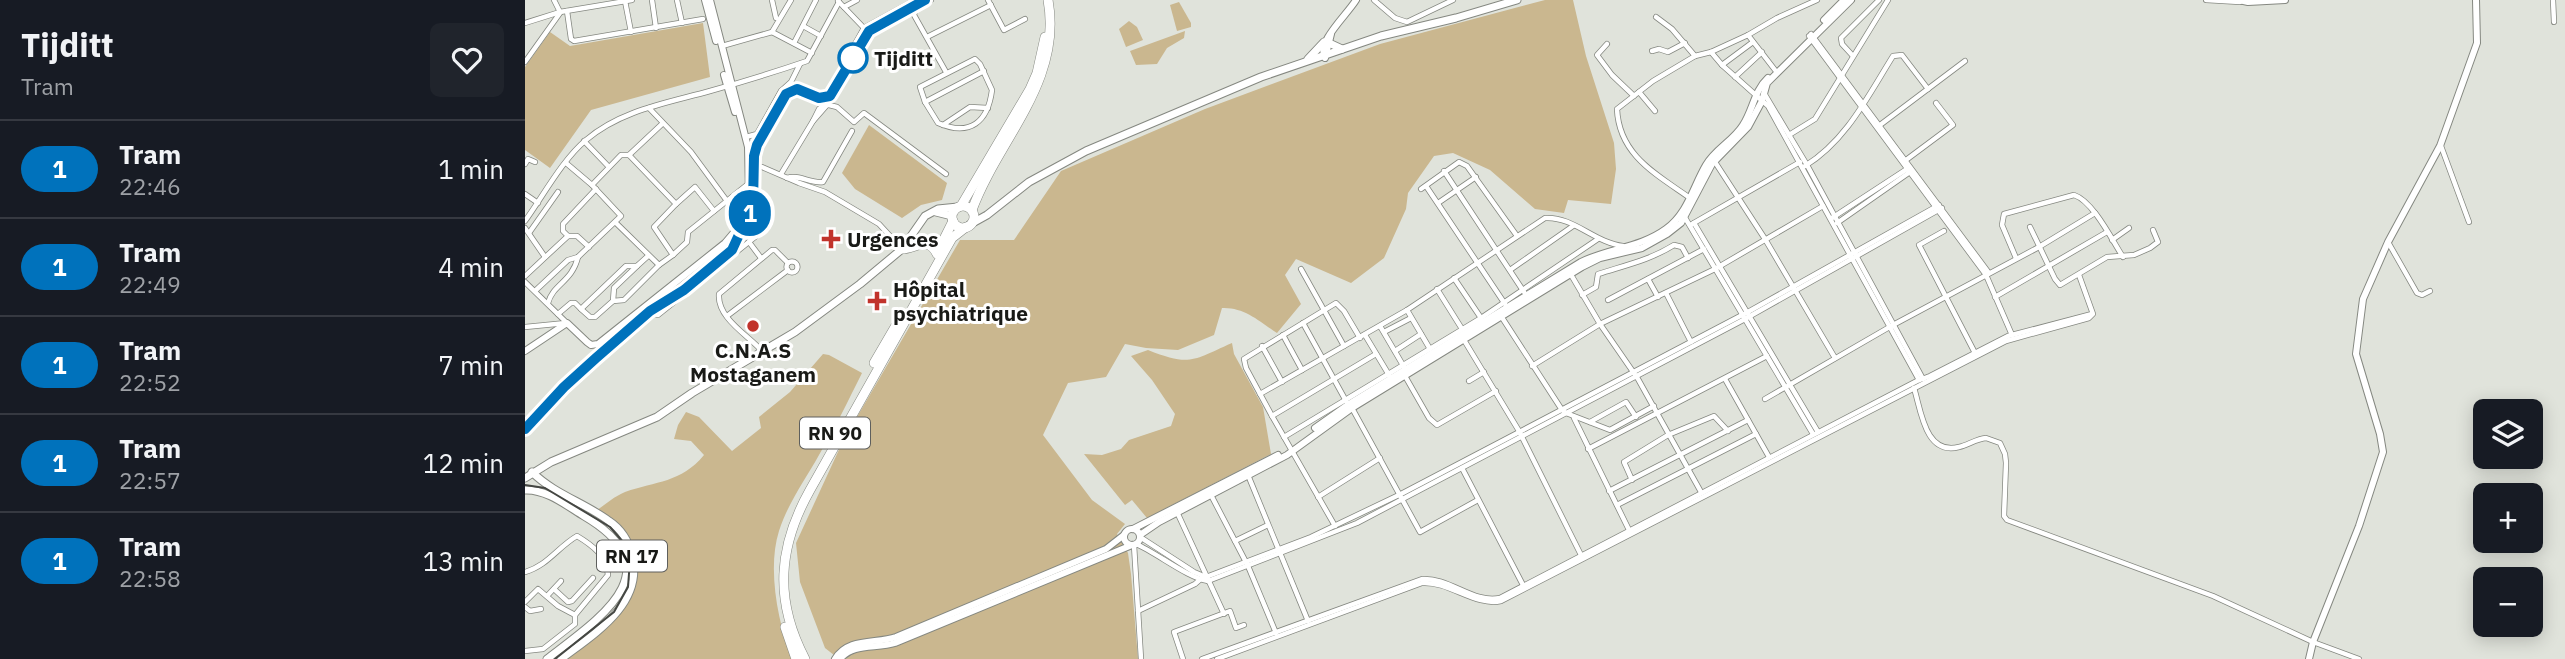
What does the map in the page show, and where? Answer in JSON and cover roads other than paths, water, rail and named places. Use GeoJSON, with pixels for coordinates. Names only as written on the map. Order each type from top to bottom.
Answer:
{"type":"FeatureCollection","features":[{"type":"Feature","properties":{"kind":"highway"},"geometry":{"type":"LineString","coordinates":[[1043,0],[1045,31],[1037,73],[953,218],[960,227],[968,226],[973,219],[972,211],[1038,86],[1049,50],[1051,22],[1048,0]]}},
{"type":"Feature","properties":{"kind":"highway"},"geometry":{"type":"LineString","coordinates":[[960,206],[972,211]]}},
{"type":"Feature","properties":{"kind":"highway","name":"RN 90"},"geometry":{"type":"LineString","coordinates":[[796,659],[779,597],[778,562],[787,526],[807,483],[937,254],[953,218]]}},
{"type":"Feature","properties":{"kind":"highway","name":"RN 90"},"geometry":{"type":"LineString","coordinates":[[805,659],[793,632],[784,594],[784,563],[797,513],[952,238],[968,226]]}},
{"type":"Feature","properties":{"kind":"highway"},"geometry":{"type":"LineString","coordinates":[[902,249],[923,243],[932,246],[937,254]]}},
{"type":"Feature","properties":{"kind":"main road"},"geometry":{"type":"LineString","coordinates":[[968,226],[1029,182],[1086,151],[1250,83],[1307,60],[1389,34],[1456,19],[1517,0]]}},
{"type":"Feature","properties":{"kind":"main road"},"geometry":{"type":"LineString","coordinates":[[1250,83],[1389,34]]}},
{"type":"Feature","properties":{"kind":"main road"},"geometry":{"type":"LineString","coordinates":[[1307,60],[1327,43],[1343,49]]}},
{"type":"Feature","properties":{"kind":"main road"},"geometry":{"type":"LineString","coordinates":[[527,475],[657,416],[816,318],[902,249],[920,221],[931,211],[960,206]]}},
{"type":"Feature","properties":{"kind":"main road"},"geometry":{"type":"LineString","coordinates":[[931,211],[942,212],[953,218]]}},
{"type":"Feature","properties":{"kind":"main road"},"geometry":{"type":"LineString","coordinates":[[972,211],[982,214],[992,211]]}},
{"type":"Feature","properties":{"kind":"main road"},"geometry":{"type":"LineString","coordinates":[[543,482],[543,473],[551,462]]}},
{"type":"Feature","properties":{"kind":"main road","name":"RN 17"},"geometry":{"type":"LineString","coordinates":[[527,475],[615,525],[630,548],[634,568],[631,590],[618,612],[601,629],[561,659]]}},
{"type":"Feature","properties":{"kind":"main road","name":"RN 17"},"geometry":{"type":"LineString","coordinates":[[525,490],[543,492],[604,528],[621,548],[625,564],[622,587],[608,610],[547,659]]}},
{"type":"Feature","properties":{"kind":"street"},"geometry":{"type":"LineString","coordinates":[[554,0],[563,12],[573,40],[703,19]]}},
{"type":"Feature","properties":{"kind":"street"},"geometry":{"type":"LineString","coordinates":[[526,20],[632,0]]}},
{"type":"Feature","properties":{"kind":"street"},"geometry":{"type":"LineString","coordinates":[[652,0],[656,28]]}},
{"type":"Feature","properties":{"kind":"street"},"geometry":{"type":"LineString","coordinates":[[677,0],[681,23]]}},
{"type":"Feature","properties":{"kind":"street"},"geometry":{"type":"LineString","coordinates":[[525,282],[587,342],[594,345],[725,243],[738,225],[749,194],[746,137],[729,86],[708,0]]}},
{"type":"Feature","properties":{"kind":"street"},"geometry":{"type":"LineString","coordinates":[[708,0],[749,164]]}},
{"type":"Feature","properties":{"kind":"street"},"geometry":{"type":"LineString","coordinates":[[772,0],[776,18]]}},
{"type":"Feature","properties":{"kind":"street"},"geometry":{"type":"LineString","coordinates":[[772,32],[791,0]]}},
{"type":"Feature","properties":{"kind":"street"},"geometry":{"type":"LineString","coordinates":[[794,43],[816,0]]}},
{"type":"Feature","properties":{"kind":"street"},"geometry":{"type":"LineString","coordinates":[[844,7],[857,0]]}},
{"type":"Feature","properties":{"kind":"street"},"geometry":{"type":"LineString","coordinates":[[781,174],[813,121],[827,105],[834,82],[864,27],[916,3],[931,0]]}},
{"type":"Feature","properties":{"kind":"street"},"geometry":{"type":"LineString","coordinates":[[1325,56],[1331,34],[1356,0]]}},
{"type":"Feature","properties":{"kind":"street"},"geometry":{"type":"LineString","coordinates":[[1374,0],[1395,18],[1408,22],[1449,1]]}},
{"type":"Feature","properties":{"kind":"street"},"geometry":{"type":"LineString","coordinates":[[1690,198],[1651,172],[1626,144],[1618,127],[1616,110],[1695,56],[1711,52],[1817,0]]}},
{"type":"Feature","properties":{"kind":"street"},"geometry":{"type":"LineString","coordinates":[[1759,95],[1845,0]]}},
{"type":"Feature","properties":{"kind":"street"},"geometry":{"type":"LineString","coordinates":[[1284,437],[1405,372],[1599,254],[1635,245],[1665,230],[1683,216],[1690,198],[1714,159],[1742,127],[1775,70],[1851,0]]}},
{"type":"Feature","properties":{"kind":"street"},"geometry":{"type":"LineString","coordinates":[[1790,135],[1815,119],[1887,2],[1879,0],[1841,38],[1842,44],[1853,57]]}},
{"type":"Feature","properties":{"kind":"street"},"geometry":{"type":"LineString","coordinates":[[2206,0],[2285,0]]}},
{"type":"Feature","properties":{"kind":"street"},"geometry":{"type":"LineString","coordinates":[[2239,0],[2248,2]]}},
{"type":"Feature","properties":{"kind":"street"},"geometry":{"type":"LineString","coordinates":[[2309,659],[2313,642],[2359,526],[2383,452],[2355,347],[2367,287],[2440,146],[2476,48],[2476,0]]}},
{"type":"Feature","properties":{"kind":"street"},"geometry":{"type":"LineString","coordinates":[[2553,0],[2554,22]]}},
{"type":"Feature","properties":{"kind":"street"},"geometry":{"type":"LineString","coordinates":[[625,1],[631,32]]}},
{"type":"Feature","properties":{"kind":"street"},"geometry":{"type":"LineString","coordinates":[[525,221],[584,141],[617,119],[807,61],[838,1],[864,27]]}},
{"type":"Feature","properties":{"kind":"street"},"geometry":{"type":"LineString","coordinates":[[916,3],[914,15],[946,72]]}},
{"type":"Feature","properties":{"kind":"street"},"geometry":{"type":"LineString","coordinates":[[927,37],[989,3],[1004,30],[1025,19]]}},
{"type":"Feature","properties":{"kind":"street"},"geometry":{"type":"LineString","coordinates":[[526,59],[563,12]]}},
{"type":"Feature","properties":{"kind":"street"},"geometry":{"type":"LineString","coordinates":[[1655,17],[1685,43],[1695,56]]}},
{"type":"Feature","properties":{"kind":"street"},"geometry":{"type":"LineString","coordinates":[[803,26],[821,36]]}},
{"type":"Feature","properties":{"kind":"street"},"geometry":{"type":"LineString","coordinates":[[721,46],[772,32],[812,53]]}},
{"type":"Feature","properties":{"kind":"street"},"geometry":{"type":"LineString","coordinates":[[1748,35],[1775,70]]}},
{"type":"Feature","properties":{"kind":"street"},"geometry":{"type":"LineString","coordinates":[[1811,37],[1987,274],[2013,336]]}},
{"type":"Feature","properties":{"kind":"street"},"geometry":{"type":"LineString","coordinates":[[1722,65],[1753,42]]}},
{"type":"Feature","properties":{"kind":"street"},"geometry":{"type":"LineString","coordinates":[[1652,51],[1659,49],[1668,52],[1685,43]]}},
{"type":"Feature","properties":{"kind":"street"},"geometry":{"type":"LineString","coordinates":[[1607,44],[1597,55],[1612,75],[1634,96]]}},
{"type":"Feature","properties":{"kind":"street"},"geometry":{"type":"LineString","coordinates":[[1711,52],[1768,106],[1803,164],[1922,381]]}},
{"type":"Feature","properties":{"kind":"street"},"geometry":{"type":"LineString","coordinates":[[1735,77],[1762,52]]}},
{"type":"Feature","properties":{"kind":"street"},"geometry":{"type":"LineString","coordinates":[[1691,224],[1832,146],[1893,56],[1902,55],[1928,89]]}},
{"type":"Feature","properties":{"kind":"street"},"geometry":{"type":"LineString","coordinates":[[975,59],[984,71],[992,90],[988,108],[983,118],[971,127],[942,125],[936,120],[919,89],[922,84],[946,72],[975,59]]}},
{"type":"Feature","properties":{"kind":"street"},"geometry":{"type":"LineString","coordinates":[[1880,125],[1965,61]]}},
{"type":"Feature","properties":{"kind":"street"},"geometry":{"type":"LineString","coordinates":[[746,137],[757,134],[800,64]]}},
{"type":"Feature","properties":{"kind":"street"},"geometry":{"type":"LineString","coordinates":[[925,102],[984,71]]}},
{"type":"Feature","properties":{"kind":"street"},"geometry":{"type":"LineString","coordinates":[[1639,92],[1655,111]]}},
{"type":"Feature","properties":{"kind":"street"},"geometry":{"type":"LineString","coordinates":[[1759,95],[1790,135],[1823,206],[1834,221]]}},
{"type":"Feature","properties":{"kind":"street"},"geometry":{"type":"LineString","coordinates":[[1904,162],[1953,125],[1936,103]]}},
{"type":"Feature","properties":{"kind":"street"},"geometry":{"type":"LineString","coordinates":[[827,105],[837,107],[854,122],[864,113],[946,174]]}},
{"type":"Feature","properties":{"kind":"street"},"geometry":{"type":"LineString","coordinates":[[1862,105],[1880,125],[1904,162]]}},
{"type":"Feature","properties":{"kind":"street"},"geometry":{"type":"LineString","coordinates":[[942,125],[971,107],[988,108]]}},
{"type":"Feature","properties":{"kind":"street"},"geometry":{"type":"LineString","coordinates":[[649,108],[691,152],[727,201]]}},
{"type":"Feature","properties":{"kind":"street"},"geometry":{"type":"LineString","coordinates":[[568,236],[562,224],[608,166],[621,155],[629,155],[662,124]]}},
{"type":"Feature","properties":{"kind":"street"},"geometry":{"type":"LineString","coordinates":[[787,177],[823,182],[852,131]]}},
{"type":"Feature","properties":{"kind":"street"},"geometry":{"type":"LineString","coordinates":[[584,141],[608,166]]}},
{"type":"Feature","properties":{"kind":"street"},"geometry":{"type":"LineString","coordinates":[[2440,146],[2469,222]]}},
{"type":"Feature","properties":{"kind":"street"},"geometry":{"type":"LineString","coordinates":[[629,155],[676,204]]}},
{"type":"Feature","properties":{"kind":"street"},"geometry":{"type":"LineString","coordinates":[[525,164],[530,159],[535,162]]}},
{"type":"Feature","properties":{"kind":"street"},"geometry":{"type":"LineString","coordinates":[[1714,159],[1795,288],[1835,358]]}},
{"type":"Feature","properties":{"kind":"street"},"geometry":{"type":"LineString","coordinates":[[1525,293],[1600,258],[1633,251],[1667,234],[1683,216],[1714,159]]}},
{"type":"Feature","properties":{"kind":"street"},"geometry":{"type":"LineString","coordinates":[[1506,305],[1438,203],[1424,188],[1459,162],[1467,166],[1517,236]]}},
{"type":"Feature","properties":{"kind":"street"},"geometry":{"type":"LineString","coordinates":[[535,291],[568,260],[578,257],[616,223],[620,214],[566,163]]}},
{"type":"Feature","properties":{"kind":"street"},"geometry":{"type":"LineString","coordinates":[[749,164],[825,191],[879,224],[902,249]]}},
{"type":"Feature","properties":{"kind":"street"},"geometry":{"type":"LineString","coordinates":[[1834,221],[1910,170]]}},
{"type":"Feature","properties":{"kind":"street"},"geometry":{"type":"LineString","coordinates":[[1444,172],[1525,293]]}},
{"type":"Feature","properties":{"kind":"street"},"geometry":{"type":"LineString","coordinates":[[1438,203],[1476,177]]}},
{"type":"Feature","properties":{"kind":"street"},"geometry":{"type":"LineString","coordinates":[[558,314],[571,303],[575,303],[590,317],[595,317],[613,301],[624,300],[687,242],[688,232],[748,183]]}},
{"type":"Feature","properties":{"kind":"street"},"geometry":{"type":"LineString","coordinates":[[673,255],[654,227],[695,187],[714,211]]}},
{"type":"Feature","properties":{"kind":"street"},"geometry":{"type":"LineString","coordinates":[[529,233],[558,192]]}},
{"type":"Feature","properties":{"kind":"street"},"geometry":{"type":"LineString","coordinates":[[739,192],[749,194]]}},
{"type":"Feature","properties":{"kind":"street"},"geometry":{"type":"LineString","coordinates":[[525,194],[538,203]]}},
{"type":"Feature","properties":{"kind":"street"},"geometry":{"type":"LineString","coordinates":[[2017,258],[2001,221],[2007,212],[2074,195],[2084,199],[2123,257]]}},
{"type":"Feature","properties":{"kind":"street"},"geometry":{"type":"LineString","coordinates":[[1532,366],[1600,324],[1717,267],[1823,206]]}},
{"type":"Feature","properties":{"kind":"street"},"geometry":{"type":"LineString","coordinates":[[1634,374],[1745,316],[1938,207]]}},
{"type":"Feature","properties":{"kind":"street"},"geometry":{"type":"LineString","coordinates":[[1765,399],[1945,296],[2039,247],[2095,213]]}},
{"type":"Feature","properties":{"kind":"street"},"geometry":{"type":"LineString","coordinates":[[1683,216],[1691,224],[1787,386]]}},
{"type":"Feature","properties":{"kind":"street"},"geometry":{"type":"LineString","coordinates":[[1260,394],[1407,310],[1545,218],[1554,218],[1613,244],[1635,245]]}},
{"type":"Feature","properties":{"kind":"street"},"geometry":{"type":"LineString","coordinates":[[616,223],[659,265]]}},
{"type":"Feature","properties":{"kind":"street"},"geometry":{"type":"LineString","coordinates":[[1691,224],[1703,249],[1717,267]]}},
{"type":"Feature","properties":{"kind":"street"},"geometry":{"type":"LineString","coordinates":[[1510,270],[1573,226]]}},
{"type":"Feature","properties":{"kind":"street"},"geometry":{"type":"LineString","coordinates":[[2030,227],[2060,285],[2107,257],[2134,255],[2156,244],[2158,240],[2153,230]]}},
{"type":"Feature","properties":{"kind":"street"},"geometry":{"type":"LineString","coordinates":[[525,228],[545,257]]}},
{"type":"Feature","properties":{"kind":"street"},"geometry":{"type":"LineString","coordinates":[[2112,240],[2129,228]]}},
{"type":"Feature","properties":{"kind":"street"},"geometry":{"type":"LineString","coordinates":[[1944,231],[1919,245],[1976,355]]}},
{"type":"Feature","properties":{"kind":"street"},"geometry":{"type":"LineString","coordinates":[[1995,297],[2107,232]]}},
{"type":"Feature","properties":{"kind":"street"},"geometry":{"type":"LineString","coordinates":[[525,276],[568,236],[577,236],[589,247]]}},
{"type":"Feature","properties":{"kind":"street"},"geometry":{"type":"LineString","coordinates":[[646,306],[658,315],[755,237]]}},
{"type":"Feature","properties":{"kind":"street"},"geometry":{"type":"LineString","coordinates":[[1405,372],[1430,349],[1525,293],[1598,239]]}},
{"type":"Feature","properties":{"kind":"street"},"geometry":{"type":"LineString","coordinates":[[749,242],[761,258]]}},
{"type":"Feature","properties":{"kind":"street"},"geometry":{"type":"LineString","coordinates":[[2388,242],[2417,293],[2422,295],[2430,291]]}},
{"type":"Feature","properties":{"kind":"street"},"geometry":{"type":"LineString","coordinates":[[1582,295],[1596,288],[1596,277],[1600,273],[1645,261],[1674,245],[1681,246],[1688,258]]}},
{"type":"Feature","properties":{"kind":"street"},"geometry":{"type":"LineString","coordinates":[[1608,300],[1703,249]]}},
{"type":"Feature","properties":{"kind":"street"},"geometry":{"type":"LineString","coordinates":[[762,351],[727,316],[719,304],[719,295],[773,250],[788,263],[788,270]]}},
{"type":"Feature","properties":{"kind":"street"},"geometry":{"type":"LineString","coordinates":[[613,301],[614,288],[647,256]]}},
{"type":"Feature","properties":{"kind":"street"},"geometry":{"type":"LineString","coordinates":[[548,304],[550,295],[574,273],[578,257]]}},
{"type":"Feature","properties":{"kind":"street"},"geometry":{"type":"LineString","coordinates":[[568,260],[576,267]]}},
{"type":"Feature","properties":{"kind":"street"},"geometry":{"type":"LineString","coordinates":[[788,263],[794,262],[798,268],[793,272],[788,270]]}},
{"type":"Feature","properties":{"kind":"street"},"geometry":{"type":"LineString","coordinates":[[581,309],[626,266],[637,266]]}},
{"type":"Feature","properties":{"kind":"street"},"geometry":{"type":"LineString","coordinates":[[1301,269],[1344,346]]}},
{"type":"Feature","properties":{"kind":"street"},"geometry":{"type":"LineString","coordinates":[[727,316],[788,270]]}},
{"type":"Feature","properties":{"kind":"street"},"geometry":{"type":"LineString","coordinates":[[1569,272],[1654,406],[1701,492]]}},
{"type":"Feature","properties":{"kind":"street"},"geometry":{"type":"LineString","coordinates":[[1817,435],[2013,336],[2089,318],[2092,314],[2079,275]]}},
{"type":"Feature","properties":{"kind":"street"},"geometry":{"type":"LineString","coordinates":[[1454,278],[1481,318]]}},
{"type":"Feature","properties":{"kind":"street"},"geometry":{"type":"LineString","coordinates":[[1648,279],[1658,297]]}},
{"type":"Feature","properties":{"kind":"street"},"geometry":{"type":"LineString","coordinates":[[1437,289],[1462,329]]}},
{"type":"Feature","properties":{"kind":"street"},"geometry":{"type":"LineString","coordinates":[[1666,293],[1691,342]]}},
{"type":"Feature","properties":{"kind":"street"},"geometry":{"type":"LineString","coordinates":[[1335,526],[1260,394],[1244,359],[1336,303],[1376,354],[1390,377]]}},
{"type":"Feature","properties":{"kind":"street"},"geometry":{"type":"LineString","coordinates":[[837,659],[857,648],[895,643],[1134,545],[1152,526],[1291,450],[1349,404],[1390,377],[1405,372],[1464,340],[1500,315],[1506,305]]}},
{"type":"Feature","properties":{"kind":"street"},"geometry":{"type":"LineString","coordinates":[[1407,310],[1430,349]]}},
{"type":"Feature","properties":{"kind":"street"},"geometry":{"type":"LineString","coordinates":[[1500,315],[1564,412],[1610,430],[1654,406]]}},
{"type":"Feature","properties":{"kind":"street"},"geometry":{"type":"LineString","coordinates":[[1138,611],[1206,578],[1357,523],[1691,342],[1745,316]]}},
{"type":"Feature","properties":{"kind":"street"},"geometry":{"type":"LineString","coordinates":[[1745,316],[1817,435]]}},
{"type":"Feature","properties":{"kind":"street"},"geometry":{"type":"LineString","coordinates":[[1384,332],[1412,317]]}},
{"type":"Feature","properties":{"kind":"street"},"geometry":{"type":"LineString","coordinates":[[525,327],[567,323]]}},
{"type":"Feature","properties":{"kind":"street"},"geometry":{"type":"LineString","coordinates":[[525,351],[567,323]]}},
{"type":"Feature","properties":{"kind":"street"},"geometry":{"type":"LineString","coordinates":[[1303,323],[1381,458],[1420,532],[1478,500]]}},
{"type":"Feature","properties":{"kind":"street"},"geometry":{"type":"LineString","coordinates":[[1380,326],[1429,418],[1437,425],[1496,391]]}},
{"type":"Feature","properties":{"kind":"street"},"geometry":{"type":"LineString","coordinates":[[1395,351],[1421,334]]}},
{"type":"Feature","properties":{"kind":"street"},"geometry":{"type":"LineString","coordinates":[[1283,335],[1302,370]]}},
{"type":"Feature","properties":{"kind":"street"},"geometry":{"type":"LineString","coordinates":[[1464,340],[1520,434],[1581,555]]}},
{"type":"Feature","properties":{"kind":"street"},"geometry":{"type":"LineString","coordinates":[[1262,346],[1282,382]]}},
{"type":"Feature","properties":{"kind":"street"},"geometry":{"type":"LineString","coordinates":[[1272,416],[1376,354]]}},
{"type":"Feature","properties":{"kind":"street"},"geometry":{"type":"LineString","coordinates":[[1588,449],[1767,356]]}},
{"type":"Feature","properties":{"kind":"street"},"geometry":{"type":"LineString","coordinates":[[1469,381],[1484,372]]}},
{"type":"Feature","properties":{"kind":"street"},"geometry":{"type":"LineString","coordinates":[[1725,379],[1756,434],[1767,460]]}},
{"type":"Feature","properties":{"kind":"street"},"geometry":{"type":"LineString","coordinates":[[1217,659],[1308,621],[1422,579],[1439,580],[1493,599],[1630,532],[1701,492],[1922,381]]}},
{"type":"Feature","properties":{"kind":"street"},"geometry":{"type":"LineString","coordinates":[[1914,387],[1927,430],[1931,438],[1941,446],[1960,447],[1986,438],[2000,443],[2006,463],[2004,516],[2007,520],[2213,596],[2313,642],[2359,659]]}},
{"type":"Feature","properties":{"kind":"street"},"geometry":{"type":"LineString","coordinates":[[1589,422],[1626,402],[1636,417]]}},
{"type":"Feature","properties":{"kind":"street"},"geometry":{"type":"LineString","coordinates":[[1632,481],[1624,462],[1668,435],[1714,416],[1728,431]]}},
{"type":"Feature","properties":{"kind":"street"},"geometry":{"type":"LineString","coordinates":[[1573,417],[1630,532]]}},
{"type":"Feature","properties":{"kind":"street"},"geometry":{"type":"LineString","coordinates":[[1609,491],[1748,420]]}},
{"type":"Feature","properties":{"kind":"street"},"geometry":{"type":"LineString","coordinates":[[1278,552],[1462,468],[1520,434]]}},
{"type":"Feature","properties":{"kind":"street"},"geometry":{"type":"LineString","coordinates":[[1616,505],[1756,434]]}},
{"type":"Feature","properties":{"kind":"street"},"geometry":{"type":"LineString","coordinates":[[837,659],[843,649],[850,645],[881,642],[896,637],[1095,553],[1128,530],[1291,450]]}},
{"type":"Feature","properties":{"kind":"street"},"geometry":{"type":"LineString","coordinates":[[1318,497],[1381,458]]}},
{"type":"Feature","properties":{"kind":"street"},"geometry":{"type":"LineString","coordinates":[[1202,659],[1422,583],[1437,584],[1488,602],[1501,601],[1767,460]]}},
{"type":"Feature","properties":{"kind":"street"},"geometry":{"type":"LineString","coordinates":[[525,466],[527,475]]}},
{"type":"Feature","properties":{"kind":"street"},"geometry":{"type":"LineString","coordinates":[[1462,468],[1523,585]]}},
{"type":"Feature","properties":{"kind":"street"},"geometry":{"type":"LineString","coordinates":[[1248,475],[1308,621]]}},
{"type":"Feature","properties":{"kind":"street"},"geometry":{"type":"LineString","coordinates":[[1211,495],[1247,564],[1276,635]]}},
{"type":"Feature","properties":{"kind":"street"},"geometry":{"type":"LineString","coordinates":[[1177,512],[1224,614]]}},
{"type":"Feature","properties":{"kind":"street"},"geometry":{"type":"LineString","coordinates":[[1235,541],[1268,525]]}},
{"type":"Feature","properties":{"kind":"street"},"geometry":{"type":"LineString","coordinates":[[1133,529],[1206,578]]}},
{"type":"Feature","properties":{"kind":"street"},"geometry":{"type":"LineString","coordinates":[[1124,535],[1126,542],[1152,551],[1206,578]]}},
{"type":"Feature","properties":{"kind":"street"},"geometry":{"type":"LineString","coordinates":[[525,572],[542,565],[577,536],[602,557],[608,575],[575,615],[575,624],[543,649],[525,651]]}},
{"type":"Feature","properties":{"kind":"street"},"geometry":{"type":"LineString","coordinates":[[1134,545],[1141,659]]}},
{"type":"Feature","properties":{"kind":"street"},"geometry":{"type":"LineString","coordinates":[[554,589],[568,602],[572,601],[593,578]]}},
{"type":"Feature","properties":{"kind":"street"},"geometry":{"type":"LineString","coordinates":[[547,596],[561,581]]}},
{"type":"Feature","properties":{"kind":"street"},"geometry":{"type":"LineString","coordinates":[[541,609],[530,611],[525,605],[538,589],[558,606],[575,615]]}},
{"type":"Feature","properties":{"kind":"street"},"geometry":{"type":"LineString","coordinates":[[1183,659],[1174,632],[1230,611],[1236,628],[1244,625]]}},
{"type":"Feature","properties":{"kind":"tram line"},"geometry":{"type":"LineString","coordinates":[[525,429],[596,357],[650,311],[684,290],[732,250],[753,204],[754,156],[757,145],[786,94],[797,89],[819,98],[830,95],[869,31],[925,0]]}},
{"type":"Feature","properties":{"kind":"tram line","name":"1"},"geometry":{"type":"LineString","coordinates":[[525,429],[564,387],[650,311],[684,290],[732,250],[744,228],[755,196],[755,149],[786,94],[797,89],[819,98],[830,96],[869,31],[925,0]]}},
{"type":"Feature","properties":{"kind":"tram line"},"geometry":{"type":"LineString","coordinates":[[525,485],[545,488],[610,527],[624,543],[630,560],[628,587],[614,612],[555,659]]}},
{"type":"Feature","properties":{"kind":"place","name":"Tijditt"},"geometry":{"type":"Point","coordinates":[853,58]}},
{"type":"Feature","properties":{"kind":"place","name":"Urgences"},"geometry":{"type":"Point","coordinates":[831,239]}},
{"type":"Feature","properties":{"kind":"place","name":"Hôpital psychiatrique"},"geometry":{"type":"Point","coordinates":[877,301]}},
{"type":"Feature","properties":{"kind":"place","name":"C.N.A.S Mostaganem"},"geometry":{"type":"Point","coordinates":[753,326]}}]}
